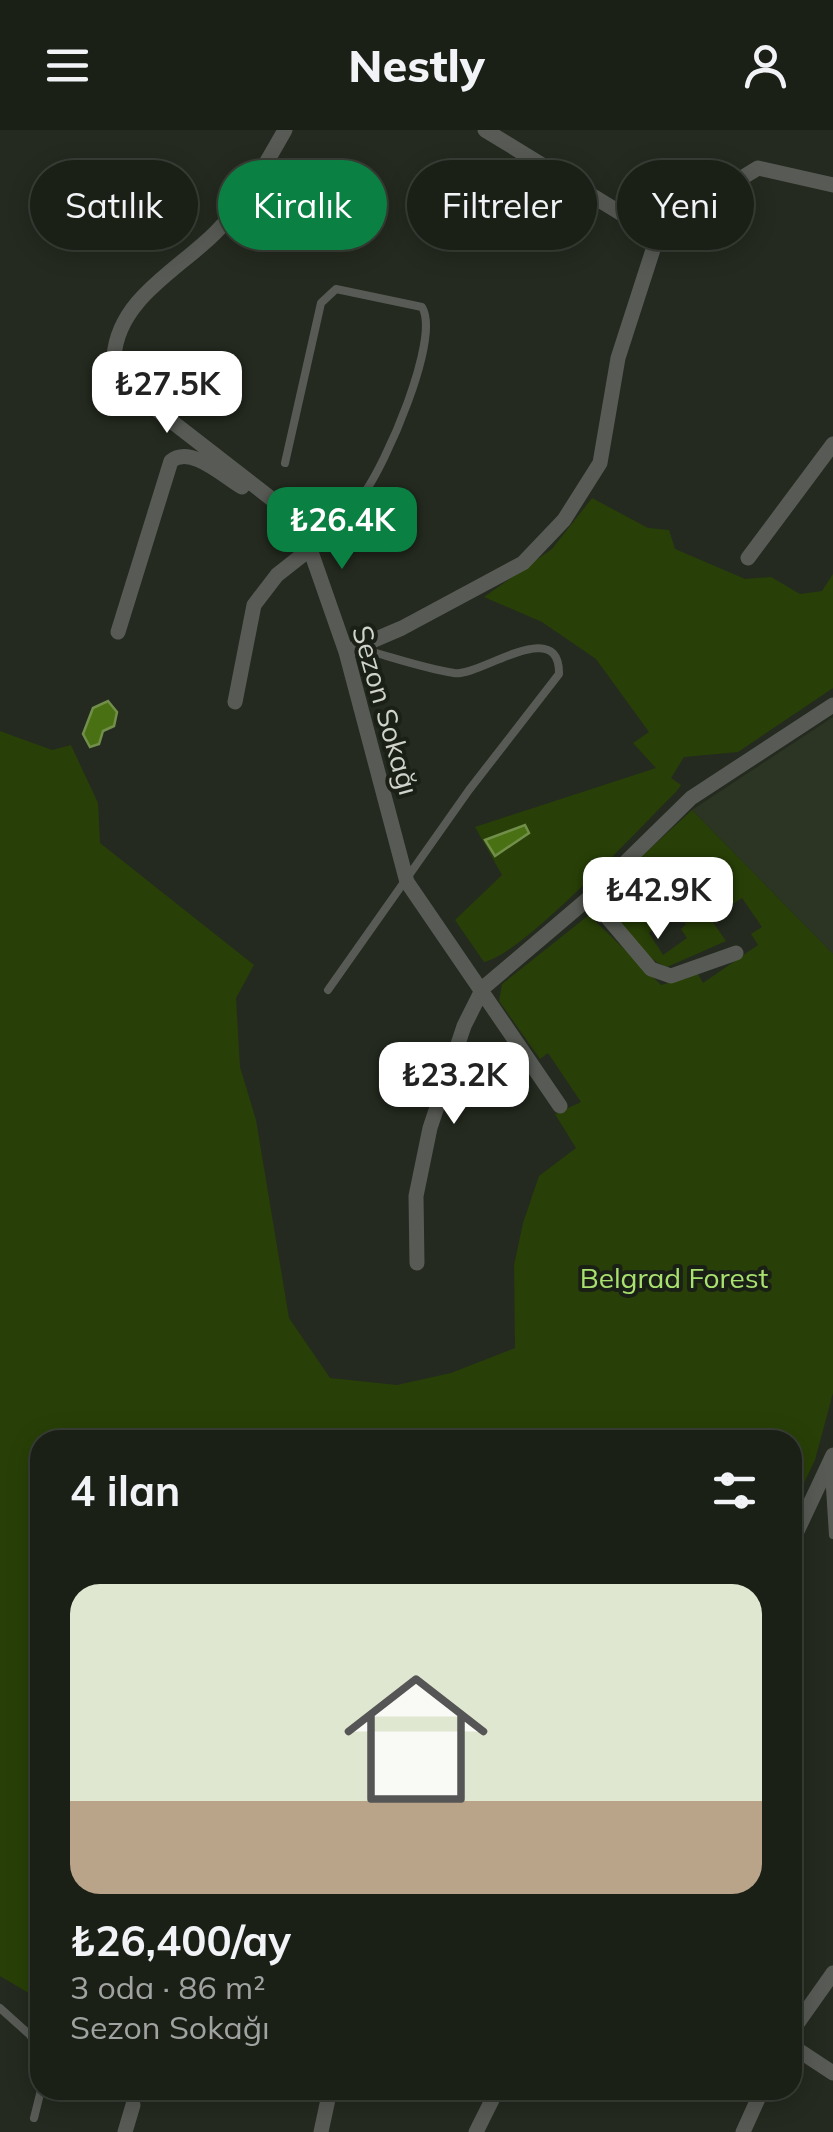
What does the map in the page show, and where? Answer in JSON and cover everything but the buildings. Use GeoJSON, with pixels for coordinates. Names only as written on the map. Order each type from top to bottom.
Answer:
{"type":"FeatureCollection","features":[{"type":"Feature","properties":{"kind":"street","name":"Sezon Sokağı"},"geometry":{"type":"LineString","coordinates":[[285,130],[257,179],[216,233],[162,276],[128,315],[115,343],[114,357],[148,403],[291,514],[351,649],[407,882],[560,1106]]}},
{"type":"Feature","properties":{"kind":"street"},"geometry":{"type":"LineString","coordinates":[[484,130],[617,211]]}},
{"type":"Feature","properties":{"kind":"street"},"geometry":{"type":"LineString","coordinates":[[754,170],[758,168],[833,186]]}},
{"type":"Feature","properties":{"kind":"street"},"geometry":{"type":"LineString","coordinates":[[351,649],[523,564],[564,520],[600,463],[618,358],[653,250]]}},
{"type":"Feature","properties":{"kind":"street"},"geometry":{"type":"LineString","coordinates":[[748,558],[833,444]]}},
{"type":"Feature","properties":{"kind":"street"},"geometry":{"type":"LineString","coordinates":[[118,632],[171,461],[178,456],[191,456],[271,505],[293,528],[307,552],[270,582],[254,605],[234,702]]}},
{"type":"Feature","properties":{"kind":"street"},"geometry":{"type":"LineString","coordinates":[[417,1263],[416,1196],[430,1128],[464,1026],[483,988],[590,897],[690,798],[833,705]]}},
{"type":"Feature","properties":{"kind":"street"},"geometry":{"type":"LineString","coordinates":[[590,897],[650,969],[662,975],[671,976],[736,953]]}},
{"type":"Feature","properties":{"kind":"street"},"geometry":{"type":"LineString","coordinates":[[802,1523],[829,1472],[833,1455]]}},
{"type":"Feature","properties":{"kind":"street"},"geometry":{"type":"LineString","coordinates":[[802,2017],[833,1974]]}},
{"type":"Feature","properties":{"kind":"street"},"geometry":{"type":"LineString","coordinates":[[802,2053],[833,2073]]}},
{"type":"Feature","properties":{"kind":"street"},"geometry":{"type":"LineString","coordinates":[[321,2132],[328,2100]]}},
{"type":"Feature","properties":{"kind":"street"},"geometry":{"type":"LineString","coordinates":[[476,2132],[492,2100]]}},
{"type":"Feature","properties":{"kind":"street"},"geometry":{"type":"LineString","coordinates":[[743,2132],[757,2100]]}},
{"type":"Feature","properties":{"kind":"street"},"geometry":{"type":"LineString","coordinates":[[124,2132],[133,2104]]}},
{"type":"Feature","properties":{"kind":"lane"},"geometry":{"type":"LineString","coordinates":[[286,463],[321,303],[328,293],[336,289],[422,307],[427,323],[414,384],[391,450],[372,482],[362,496],[324,489],[312,492],[291,514]]}},
{"type":"Feature","properties":{"kind":"lane"},"geometry":{"type":"LineString","coordinates":[[328,990],[469,790],[560,674],[555,658],[540,648],[525,648],[478,670],[457,674],[351,649]]}},
{"type":"Feature","properties":{"kind":"lane"},"geometry":{"type":"LineString","coordinates":[[829,1472],[833,1535]]}},
{"type":"Feature","properties":{"kind":"lane"},"geometry":{"type":"LineString","coordinates":[[0,2008],[30,2036]]}},
{"type":"Feature","properties":{"kind":"lane"},"geometry":{"type":"LineString","coordinates":[[34,2118],[38,2100]]}},
{"type":"Feature","properties":{"kind":"shaded area"},"geometry":{"type":"Polygon","coordinates":[[[108,701],[117,712],[114,726],[103,731],[99,744],[90,747],[83,734],[93,708],[108,701]]]}},
{"type":"Feature","properties":{"kind":"shaded area"},"geometry":{"type":"Polygon","coordinates":[[[833,717],[833,954],[692,810],[833,717]]]}},
{"type":"Feature","properties":{"kind":"shaded area"},"geometry":{"type":"Polygon","coordinates":[[[525,825],[529,833],[495,856],[485,840],[525,825]]]}},
{"type":"Feature","properties":{"kind":"green space"},"geometry":{"type":"Polygon","coordinates":[[[592,498],[648,528],[669,530],[675,549],[745,579],[771,577],[800,594],[822,591],[833,574],[833,688],[738,752],[684,757],[671,778],[681,785],[676,792],[553,914],[502,954],[484,962],[455,920],[502,875],[475,827],[656,768],[633,743],[649,732],[596,659],[542,622],[484,597],[552,549],[592,498]]]}},
{"type":"Feature","properties":{"kind":"green space","name":"Belgrad Forest"},"geometry":{"type":"Polygon","coordinates":[[[0,731],[52,750],[71,745],[98,803],[100,843],[254,965],[236,998],[240,1067],[256,1120],[289,1318],[330,1378],[397,1385],[451,1373],[515,1348],[514,1265],[523,1223],[539,1176],[576,1148],[555,1114],[581,1102],[548,1053],[540,1059],[499,1001],[502,984],[589,915],[661,985],[698,974],[703,983],[758,945],[751,934],[762,927],[742,898],[728,907],[719,897],[703,908],[726,941],[667,967],[639,947],[611,905],[607,895],[634,867],[662,895],[646,906],[655,928],[649,933],[663,955],[687,938],[681,929],[686,924],[665,899],[671,894],[642,856],[692,810],[833,954],[833,1393],[815,1460],[802,1487],[802,1430],[30,1430],[30,1992],[0,1976],[0,731]]]}}]}
